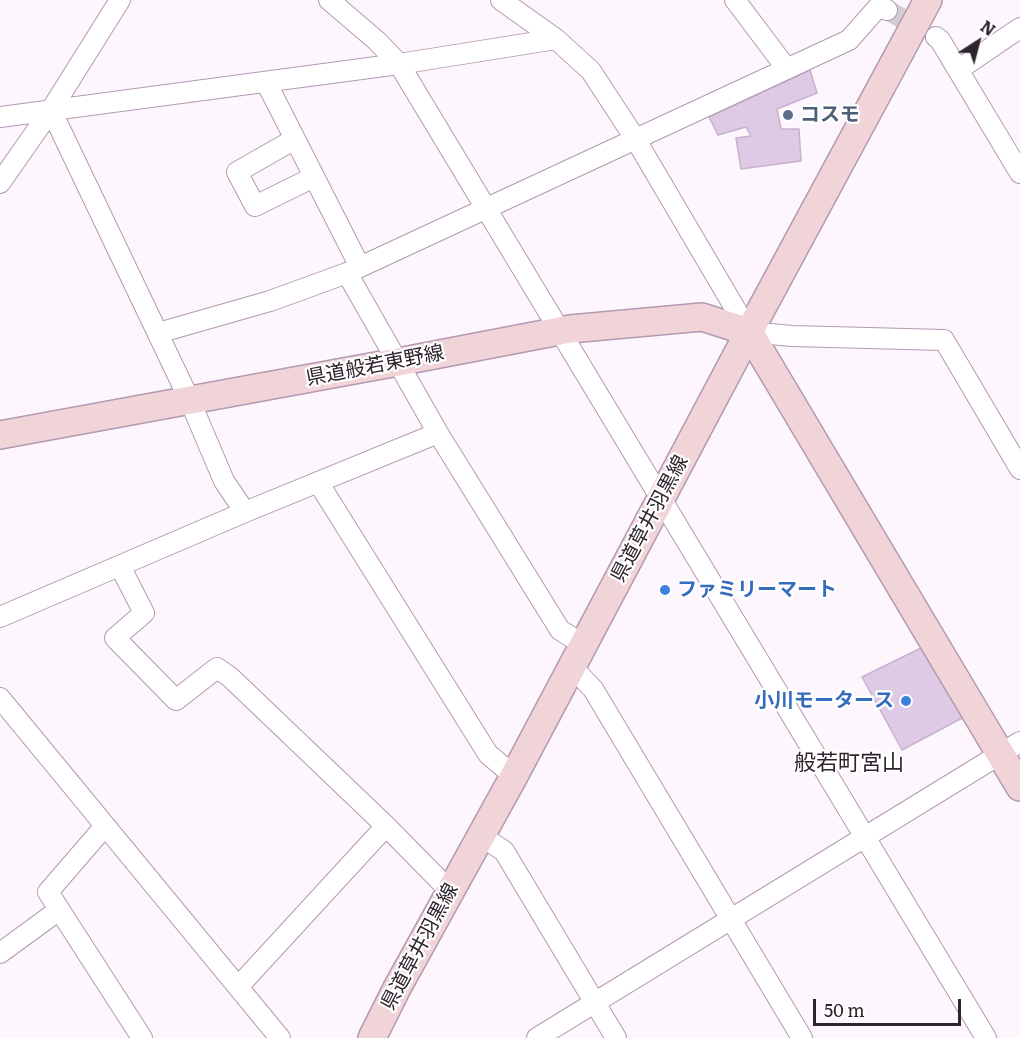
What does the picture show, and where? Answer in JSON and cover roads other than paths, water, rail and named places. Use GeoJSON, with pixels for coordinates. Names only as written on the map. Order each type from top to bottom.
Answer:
{"type":"FeatureCollection","features":[{"type":"Feature","properties":{"kind":"main road","name":"県道草井羽黒線"},"geometry":{"type":"LineString","coordinates":[[372,1038],[928,0]]}},
{"type":"Feature","properties":{"kind":"main road","name":"県道般若東野線"},"geometry":{"type":"LineString","coordinates":[[0,435],[561,331],[702,317],[749,332]]}},
{"type":"Feature","properties":{"kind":"main road"},"geometry":{"type":"LineString","coordinates":[[749,332],[1010,748],[1020,787]]}},
{"type":"Feature","properties":{"kind":"street"},"geometry":{"type":"LineString","coordinates":[[0,183],[51,110],[120,0]]}},
{"type":"Feature","properties":{"kind":"street"},"geometry":{"type":"LineString","coordinates":[[329,0],[377,41],[399,64],[986,1038]]}},
{"type":"Feature","properties":{"kind":"street"},"geometry":{"type":"LineString","coordinates":[[501,0],[556,39],[591,71],[636,140],[749,332],[792,336],[944,340],[1020,469]]}},
{"type":"Feature","properties":{"kind":"street"},"geometry":{"type":"LineString","coordinates":[[735,0],[787,69]]}},
{"type":"Feature","properties":{"kind":"street"},"geometry":{"type":"LineString","coordinates":[[158,333],[270,301],[353,270],[849,40],[882,5]]}},
{"type":"Feature","properties":{"kind":"street"},"geometry":{"type":"LineString","coordinates":[[958,70],[1020,28]]}},
{"type":"Feature","properties":{"kind":"street"},"geometry":{"type":"LineString","coordinates":[[936,37],[940,40],[1020,173]]}},
{"type":"Feature","properties":{"kind":"street"},"geometry":{"type":"LineString","coordinates":[[0,117],[399,64],[556,39]]}},
{"type":"Feature","properties":{"kind":"street"},"geometry":{"type":"LineString","coordinates":[[266,82],[314,177],[353,270],[398,362],[438,433],[578,656],[593,689],[802,1038]]}},
{"type":"Feature","properties":{"kind":"street"},"geometry":{"type":"LineString","coordinates":[[51,110],[190,401],[224,482],[244,512]]}},
{"type":"Feature","properties":{"kind":"street"},"geometry":{"type":"LineString","coordinates":[[295,139],[237,172],[255,206],[314,177]]}},
{"type":"Feature","properties":{"kind":"street"},"geometry":{"type":"LineString","coordinates":[[0,617],[244,512],[438,433]]}},
{"type":"Feature","properties":{"kind":"street"},"geometry":{"type":"LineString","coordinates":[[318,482],[488,754],[514,776]]}},
{"type":"Feature","properties":{"kind":"street"},"geometry":{"type":"LineString","coordinates":[[120,566],[144,613],[115,638],[176,700],[218,668],[386,826],[450,891]]}},
{"type":"Feature","properties":{"kind":"street"},"geometry":{"type":"LineString","coordinates":[[0,698],[280,1038]]}},
{"type":"Feature","properties":{"kind":"street"},"geometry":{"type":"LineString","coordinates":[[537,1038],[1010,748]]}},
{"type":"Feature","properties":{"kind":"street"},"geometry":{"type":"LineString","coordinates":[[105,826],[48,892],[142,1038]]}},
{"type":"Feature","properties":{"kind":"street"},"geometry":{"type":"LineString","coordinates":[[238,987],[386,826]]}},
{"type":"Feature","properties":{"kind":"street"},"geometry":{"type":"LineString","coordinates":[[481,836],[504,851],[616,1038]]}},
{"type":"Feature","properties":{"kind":"street"},"geometry":{"type":"LineString","coordinates":[[0,952],[59,910]]}},
{"type":"Feature","properties":{"kind":"tunnel"},"geometry":{"type":"LineString","coordinates":[[887,10],[926,32]]}},
{"type":"Feature","properties":{"kind":"place","name":"コスモ"},"geometry":{"type":"Point","coordinates":[788,115]}},
{"type":"Feature","properties":{"kind":"place","name":"ファミリーマート"},"geometry":{"type":"Point","coordinates":[665,590]}},
{"type":"Feature","properties":{"kind":"place","name":"小川モータース"},"geometry":{"type":"Point","coordinates":[906,701]}},
{"type":"Feature","properties":{"kind":"district","name":"般若町宮山"},"geometry":{"type":"Point","coordinates":[849,764]}}]}
